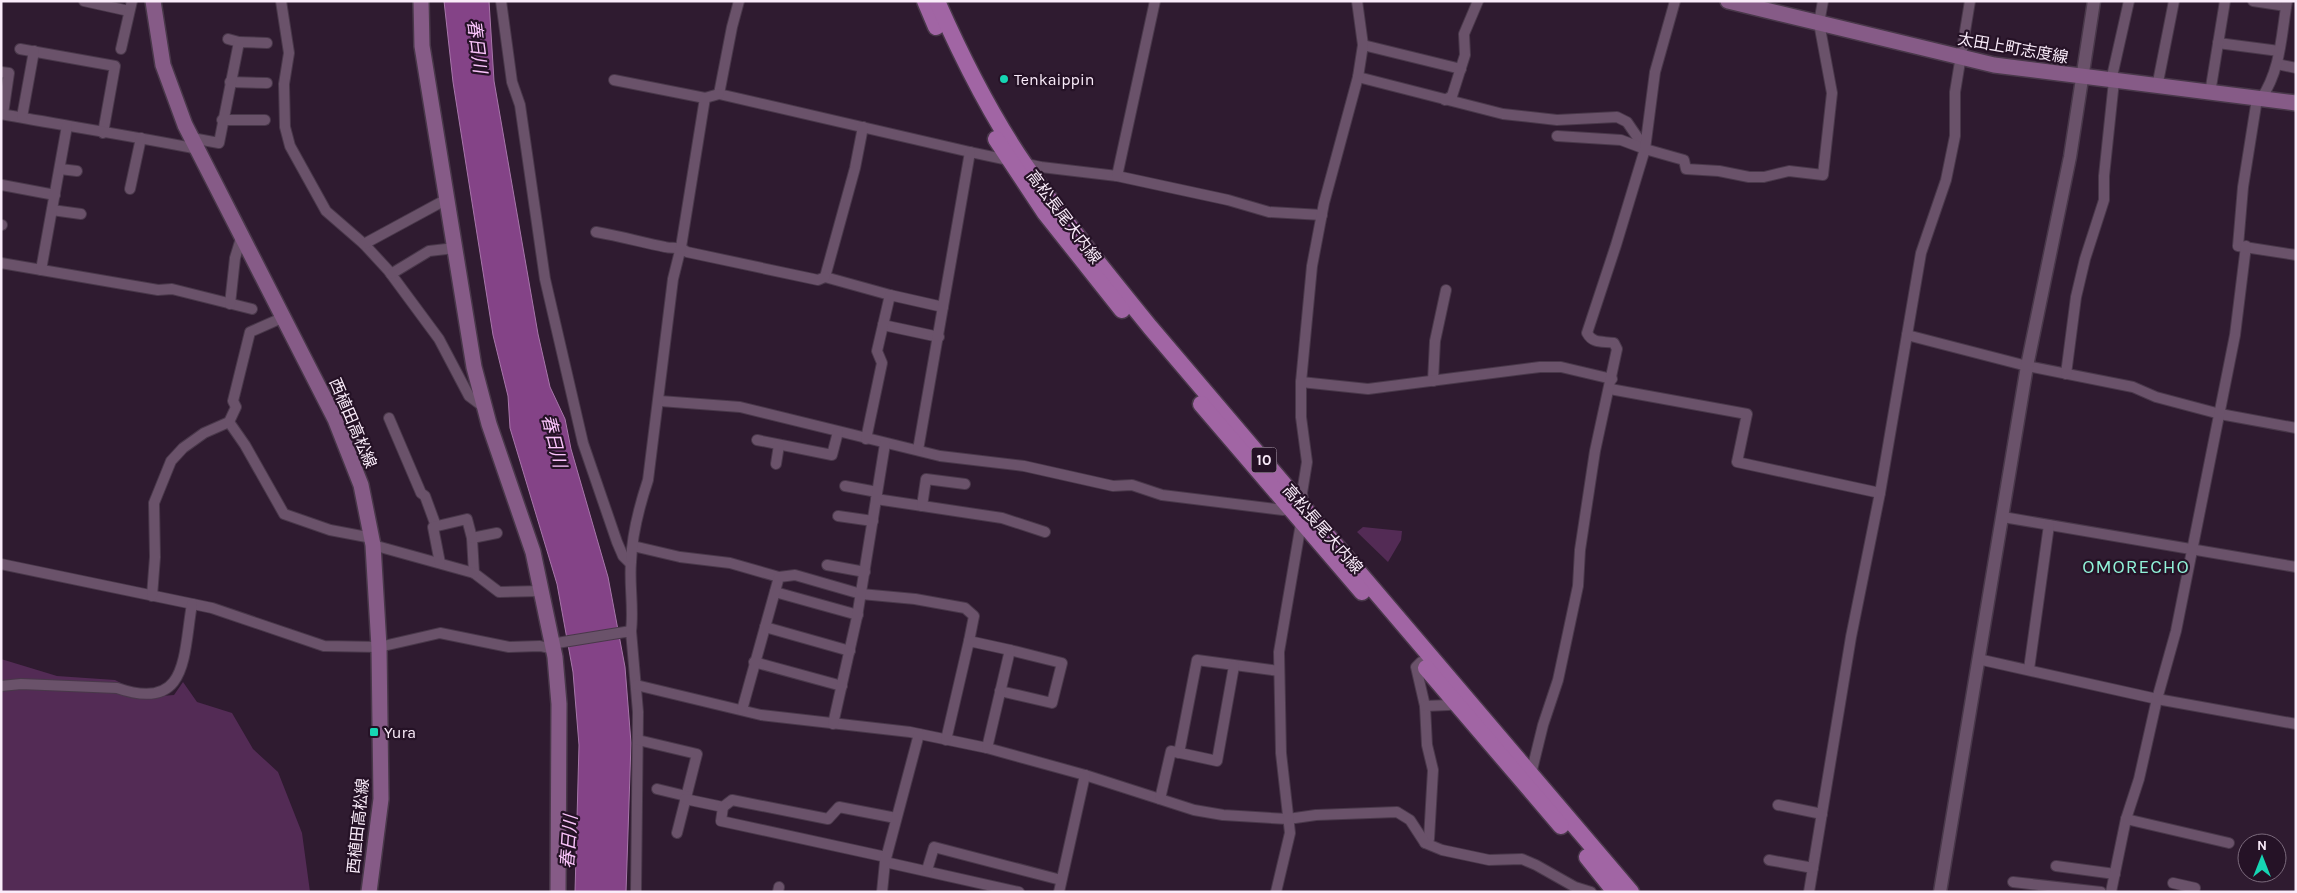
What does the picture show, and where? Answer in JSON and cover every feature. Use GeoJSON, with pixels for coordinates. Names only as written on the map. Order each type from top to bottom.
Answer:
{"type":"FeatureCollection","features":[{"type":"Feature","properties":{"kind":"main road","name":"西植田高松線"},"geometry":{"type":"LineString","coordinates":[[153,1],[163,65],[182,118],[335,419],[361,485],[373,541],[379,647],[381,799],[369,892]]}},
{"type":"Feature","properties":{"kind":"main road"},"geometry":{"type":"LineString","coordinates":[[421,1],[422,46],[474,366],[485,408],[533,552],[541,591],[559,645],[558,892]]}},
{"type":"Feature","properties":{"kind":"main road","name":"高松長尾大内線"},"geometry":{"type":"LineString","coordinates":[[925,1],[948,52],[1016,162],[1081,242],[1131,312],[1298,511],[1530,780],[1631,892]]}},
{"type":"Feature","properties":{"kind":"main road","name":"高松長尾大内線"},"geometry":{"type":"LineString","coordinates":[[937,1],[962,56],[995,116],[1016,162]]}},
{"type":"Feature","properties":{"kind":"main road","name":"太田上町志度線"},"geometry":{"type":"LineString","coordinates":[[1728,1],[1994,65],[2082,78],[2296,104]]}},
{"type":"Feature","properties":{"kind":"main road","name":"高松長尾大内線"},"geometry":{"type":"LineString","coordinates":[[1298,511],[1455,702],[1530,780],[1615,892]]}},
{"type":"Feature","properties":{"kind":"street"},"geometry":{"type":"LineString","coordinates":[[84,1],[131,6],[121,49]]}},
{"type":"Feature","properties":{"kind":"street"},"geometry":{"type":"LineString","coordinates":[[281,1],[289,54],[284,84],[285,127],[290,146],[326,211],[364,244],[391,274],[439,339],[469,396],[485,408]]}},
{"type":"Feature","properties":{"kind":"street"},"geometry":{"type":"LineString","coordinates":[[501,1],[512,82],[520,105],[545,279],[583,443],[617,542],[630,563]]}},
{"type":"Feature","properties":{"kind":"street"},"geometry":{"type":"LineString","coordinates":[[719,94],[739,1]]}},
{"type":"Feature","properties":{"kind":"street"},"geometry":{"type":"LineString","coordinates":[[1117,176],[1155,1]]}},
{"type":"Feature","properties":{"kind":"street"},"geometry":{"type":"LineString","coordinates":[[1276,892],[1290,833],[1281,753],[1279,652],[1298,511],[1307,462],[1300,417],[1301,382],[1312,266],[1322,215],[1358,77],[1364,45],[1357,1]]}},
{"type":"Feature","properties":{"kind":"street"},"geometry":{"type":"LineString","coordinates":[[1444,100],[1452,96],[1464,55],[1464,34],[1478,1]]}},
{"type":"Feature","properties":{"kind":"street"},"geometry":{"type":"LineString","coordinates":[[1530,780],[1543,725],[1558,680],[1578,586],[1580,550],[1595,451],[1611,384],[1616,345],[1595,342],[1587,332],[1616,245],[1642,145],[1655,72],[1675,1]]}},
{"type":"Feature","properties":{"kind":"street"},"geometry":{"type":"LineString","coordinates":[[1557,136],[1603,137],[1642,145],[1684,160],[1686,169],[1719,171],[1749,177],[1764,177],[1789,172],[1822,175],[1832,93],[1819,23],[1823,1]]}},
{"type":"Feature","properties":{"kind":"street"},"geometry":{"type":"LineString","coordinates":[[1809,892],[1852,637],[1880,493],[1921,253],[1946,180],[1955,136],[1956,92],[1970,1]]}},
{"type":"Feature","properties":{"kind":"street"},"geometry":{"type":"LineString","coordinates":[[1940,892],[2027,366],[2070,157],[2094,1]]}},
{"type":"Feature","properties":{"kind":"street"},"geometry":{"type":"LineString","coordinates":[[2066,374],[2076,297],[2085,259],[2104,200],[2104,176],[2113,81],[2129,1]]}},
{"type":"Feature","properties":{"kind":"street"},"geometry":{"type":"LineString","coordinates":[[2157,86],[2174,1]]}},
{"type":"Feature","properties":{"kind":"street"},"geometry":{"type":"LineString","coordinates":[[2210,93],[2225,1]]}},
{"type":"Feature","properties":{"kind":"street"},"geometry":{"type":"LineString","coordinates":[[2253,1],[2286,4],[2277,64],[2272,83],[2259,99],[2243,188],[2238,246],[2296,255]]}},
{"type":"Feature","properties":{"kind":"street"},"geometry":{"type":"LineString","coordinates":[[228,39],[239,42],[267,43]]}},
{"type":"Feature","properties":{"kind":"street"},"geometry":{"type":"LineString","coordinates":[[1,72],[9,73],[2,114],[103,133],[195,144],[219,143],[222,120],[239,42]]}},
{"type":"Feature","properties":{"kind":"street"},"geometry":{"type":"LineString","coordinates":[[2218,43],[2279,51]]}},
{"type":"Feature","properties":{"kind":"street"},"geometry":{"type":"LineString","coordinates":[[1364,45],[1461,68]]}},
{"type":"Feature","properties":{"kind":"street"},"geometry":{"type":"LineString","coordinates":[[20,49],[115,66],[103,133]]}},
{"type":"Feature","properties":{"kind":"street"},"geometry":{"type":"LineString","coordinates":[[22,118],[34,52]]}},
{"type":"Feature","properties":{"kind":"street"},"geometry":{"type":"LineString","coordinates":[[2277,64],[2296,68]]}},
{"type":"Feature","properties":{"kind":"street"},"geometry":{"type":"LineString","coordinates":[[1358,77],[1444,100],[1524,116],[1557,120],[1617,117],[1627,122],[1642,145]]}},
{"type":"Feature","properties":{"kind":"street"},"geometry":{"type":"LineString","coordinates":[[614,80],[704,98],[719,94],[1016,162],[1117,176],[1228,200],[1270,212],[1322,215]]}},
{"type":"Feature","properties":{"kind":"street"},"geometry":{"type":"LineString","coordinates":[[230,82],[267,83]]}},
{"type":"Feature","properties":{"kind":"street"},"geometry":{"type":"LineString","coordinates":[[636,892],[638,740],[636,685],[628,632],[634,609],[630,563],[638,510],[648,480],[651,449],[660,401],[674,279],[681,248],[704,98]]}},
{"type":"Feature","properties":{"kind":"street"},"geometry":{"type":"LineString","coordinates":[[222,120],[265,120]]}},
{"type":"Feature","properties":{"kind":"street"},"geometry":{"type":"LineString","coordinates":[[41,270],[67,126]]}},
{"type":"Feature","properties":{"kind":"street"},"geometry":{"type":"LineString","coordinates":[[824,277],[855,168],[863,127]]}},
{"type":"Feature","properties":{"kind":"street"},"geometry":{"type":"LineString","coordinates":[[130,190],[141,138]]}},
{"type":"Feature","properties":{"kind":"street"},"geometry":{"type":"LineString","coordinates":[[918,450],[970,152]]}},
{"type":"Feature","properties":{"kind":"street"},"geometry":{"type":"LineString","coordinates":[[60,169],[77,171]]}},
{"type":"Feature","properties":{"kind":"street"},"geometry":{"type":"LineString","coordinates":[[2,185],[55,195]]}},
{"type":"Feature","properties":{"kind":"street"},"geometry":{"type":"LineString","coordinates":[[364,244],[447,199]]}},
{"type":"Feature","properties":{"kind":"street"},"geometry":{"type":"LineString","coordinates":[[52,210],[81,214]]}},
{"type":"Feature","properties":{"kind":"street"},"geometry":{"type":"LineString","coordinates":[[596,232],[626,237],[668,248],[681,248],[687,252],[818,280],[824,277],[943,307]]}},
{"type":"Feature","properties":{"kind":"street"},"geometry":{"type":"LineString","coordinates":[[230,304],[235,258],[242,235]]}},
{"type":"Feature","properties":{"kind":"street"},"geometry":{"type":"LineString","coordinates":[[2111,892],[2126,819],[2139,779],[2157,699],[2176,631],[2235,335],[2246,246]]}},
{"type":"Feature","properties":{"kind":"street"},"geometry":{"type":"LineString","coordinates":[[391,274],[429,251],[455,248]]}},
{"type":"Feature","properties":{"kind":"street"},"geometry":{"type":"LineString","coordinates":[[1,263],[158,290],[172,289],[252,309]]}},
{"type":"Feature","properties":{"kind":"street"},"geometry":{"type":"LineString","coordinates":[[1433,381],[1435,340],[1446,290]]}},
{"type":"Feature","properties":{"kind":"street"},"geometry":{"type":"LineString","coordinates":[[866,439],[882,363],[877,351],[890,294]]}},
{"type":"Feature","properties":{"kind":"street"},"geometry":{"type":"LineString","coordinates":[[152,596],[155,558],[154,503],[171,461],[182,448],[204,433],[229,422],[236,407],[233,401],[250,332],[284,317]]}},
{"type":"Feature","properties":{"kind":"street"},"geometry":{"type":"LineString","coordinates":[[883,325],[939,337]]}},
{"type":"Feature","properties":{"kind":"street"},"geometry":{"type":"LineString","coordinates":[[1907,335],[2027,366],[2133,388],[2156,397],[2220,414],[2296,428]]}},
{"type":"Feature","properties":{"kind":"street"},"geometry":{"type":"LineString","coordinates":[[1301,382],[1368,389],[1540,366],[1561,367],[1611,384],[1747,414],[1737,462],[1880,493]]}},
{"type":"Feature","properties":{"kind":"street"},"geometry":{"type":"LineString","coordinates":[[660,401],[740,407],[940,456],[1024,466],[1113,486],[1132,485],[1162,495],[1208,502],[1298,511]]}},
{"type":"Feature","properties":{"kind":"street"},"geometry":{"type":"LineString","coordinates":[[389,418],[421,493],[425,496],[436,526]]}},
{"type":"Feature","properties":{"kind":"street"},"geometry":{"type":"LineString","coordinates":[[229,422],[246,445],[284,514],[330,530],[373,541],[474,573],[499,592],[541,591]]}},
{"type":"Feature","properties":{"kind":"street"},"geometry":{"type":"LineString","coordinates":[[757,440],[832,455],[838,432]]}},
{"type":"Feature","properties":{"kind":"street"},"geometry":{"type":"LineString","coordinates":[[833,724],[858,615],[885,444]]}},
{"type":"Feature","properties":{"kind":"street"},"geometry":{"type":"LineString","coordinates":[[776,464],[780,445]]}},
{"type":"Feature","properties":{"kind":"street"},"geometry":{"type":"LineString","coordinates":[[922,506],[926,479],[964,484]]}},
{"type":"Feature","properties":{"kind":"street"},"geometry":{"type":"LineString","coordinates":[[845,486],[877,496],[922,506],[1002,518],[1046,532]]}},
{"type":"Feature","properties":{"kind":"street"},"geometry":{"type":"LineString","coordinates":[[838,516],[873,521]]}},
{"type":"Feature","properties":{"kind":"street"},"geometry":{"type":"LineString","coordinates":[[2003,517],[2296,567]]}},
{"type":"Feature","properties":{"kind":"street"},"geometry":{"type":"LineString","coordinates":[[440,563],[433,527],[467,519],[472,538],[474,573]]}},
{"type":"Feature","properties":{"kind":"street"},"geometry":{"type":"LineString","coordinates":[[2029,669],[2048,525]]}},
{"type":"Feature","properties":{"kind":"street"},"geometry":{"type":"LineString","coordinates":[[472,538],[497,533]]}},
{"type":"Feature","properties":{"kind":"street"},"geometry":{"type":"LineString","coordinates":[[633,546],[680,557],[730,563],[779,577],[796,575],[861,594],[915,599],[965,608],[974,616],[946,740]]}},
{"type":"Feature","properties":{"kind":"street"},"geometry":{"type":"LineString","coordinates":[[1,564],[224,612],[297,639],[324,646],[379,647],[440,633],[509,647],[540,646],[559,645],[628,632]]}},
{"type":"Feature","properties":{"kind":"street"},"geometry":{"type":"LineString","coordinates":[[827,565],[865,572]]}},
{"type":"Feature","properties":{"kind":"street"},"geometry":{"type":"LineString","coordinates":[[742,710],[779,577]]}},
{"type":"Feature","properties":{"kind":"street"},"geometry":{"type":"LineString","coordinates":[[775,592],[858,615]]}},
{"type":"Feature","properties":{"kind":"street"},"geometry":{"type":"LineString","coordinates":[[1,686],[20,684],[117,688],[132,693],[153,694],[164,691],[174,685],[179,673],[192,604]]}},
{"type":"Feature","properties":{"kind":"street"},"geometry":{"type":"LineString","coordinates":[[765,627],[850,651]]}},
{"type":"Feature","properties":{"kind":"street"},"geometry":{"type":"LineString","coordinates":[[969,641],[1062,662],[1052,703],[1000,691]]}},
{"type":"Feature","properties":{"kind":"street"},"geometry":{"type":"LineString","coordinates":[[987,748],[1010,650]]}},
{"type":"Feature","properties":{"kind":"street"},"geometry":{"type":"LineString","coordinates":[[1978,659],[2157,699],[2296,724]]}},
{"type":"Feature","properties":{"kind":"street"},"geometry":{"type":"LineString","coordinates":[[1179,752],[1196,660],[1279,672]]}},
{"type":"Feature","properties":{"kind":"street"},"geometry":{"type":"LineString","coordinates":[[754,662],[842,686]]}},
{"type":"Feature","properties":{"kind":"street"},"geometry":{"type":"LineString","coordinates":[[1421,662],[1416,667],[1425,706],[1427,745],[1433,770],[1429,839],[1425,843]]}},
{"type":"Feature","properties":{"kind":"street"},"geometry":{"type":"LineString","coordinates":[[1160,798],[1171,751],[1217,761],[1234,666]]}},
{"type":"Feature","properties":{"kind":"street"},"geometry":{"type":"LineString","coordinates":[[636,685],[742,710],[833,724],[919,734],[987,748],[1085,775],[1194,810],[1223,815],[1288,819],[1316,814],[1396,812],[1410,820],[1425,843],[1458,856],[1489,860],[1522,859],[1536,864],[1574,887],[1591,892]]}},
{"type":"Feature","properties":{"kind":"street"},"geometry":{"type":"LineString","coordinates":[[1425,706],[1455,702]]}},
{"type":"Feature","properties":{"kind":"street"},"geometry":{"type":"LineString","coordinates":[[882,892],[886,859],[919,734]]}},
{"type":"Feature","properties":{"kind":"street"},"geometry":{"type":"LineString","coordinates":[[638,740],[697,754],[677,833]]}},
{"type":"Feature","properties":{"kind":"street"},"geometry":{"type":"LineString","coordinates":[[1059,892],[1085,775]]}},
{"type":"Feature","properties":{"kind":"street"},"geometry":{"type":"LineString","coordinates":[[657,789],[723,807]]}},
{"type":"Feature","properties":{"kind":"street"},"geometry":{"type":"LineString","coordinates":[[896,818],[839,806],[828,819],[732,800],[723,807],[721,821],[1018,892]]}},
{"type":"Feature","properties":{"kind":"street"},"geometry":{"type":"LineString","coordinates":[[1778,805],[1822,814]]}},
{"type":"Feature","properties":{"kind":"street"},"geometry":{"type":"LineString","coordinates":[[2126,819],[2229,843]]}},
{"type":"Feature","properties":{"kind":"street"},"geometry":{"type":"LineString","coordinates":[[927,870],[934,847],[1061,880]]}},
{"type":"Feature","properties":{"kind":"street"},"geometry":{"type":"LineString","coordinates":[[1769,860],[1813,868]]}},
{"type":"Feature","properties":{"kind":"street"},"geometry":{"type":"LineString","coordinates":[[2056,866],[2115,874]]}},
{"type":"Feature","properties":{"kind":"street"},"geometry":{"type":"LineString","coordinates":[[2013,882],[2101,892]]}},
{"type":"Feature","properties":{"kind":"street"},"geometry":{"type":"LineString","coordinates":[[2173,883],[2195,888],[2194,892]]}},
{"type":"Feature","properties":{"kind":"shaded area"},"geometry":{"type":"Polygon","coordinates":[[[1363,527],[1402,531],[1401,540],[1388,562],[1357,532],[1363,527]]]}},
{"type":"Feature","properties":{"kind":"shaded area"},"geometry":{"type":"Polygon","coordinates":[[[1,659],[57,676],[115,680],[148,697],[174,695],[183,682],[197,702],[232,713],[253,749],[278,772],[302,833],[310,892],[1,892],[1,659]]]}},
{"type":"Feature","properties":{"kind":"water","name":"春日川"},"geometry":{"type":"Polygon","coordinates":[[[444,1],[489,1],[494,81],[538,334],[550,387],[565,419],[571,449],[608,577],[625,667],[631,743],[626,892],[575,892],[579,745],[573,672],[557,584],[510,428],[508,396],[493,335],[453,82],[444,1]]]}},
{"type":"Feature","properties":{"kind":"place","name":"Tenkaippin"},"geometry":{"type":"Point","coordinates":[1004,79]}},
{"type":"Feature","properties":{"kind":"place","name":"Yura"},"geometry":{"type":"Point","coordinates":[374,732]}},
{"type":"Feature","properties":{"kind":"district","name":"OMORECHO"},"geometry":{"type":"Point","coordinates":[2136,567]}}]}
